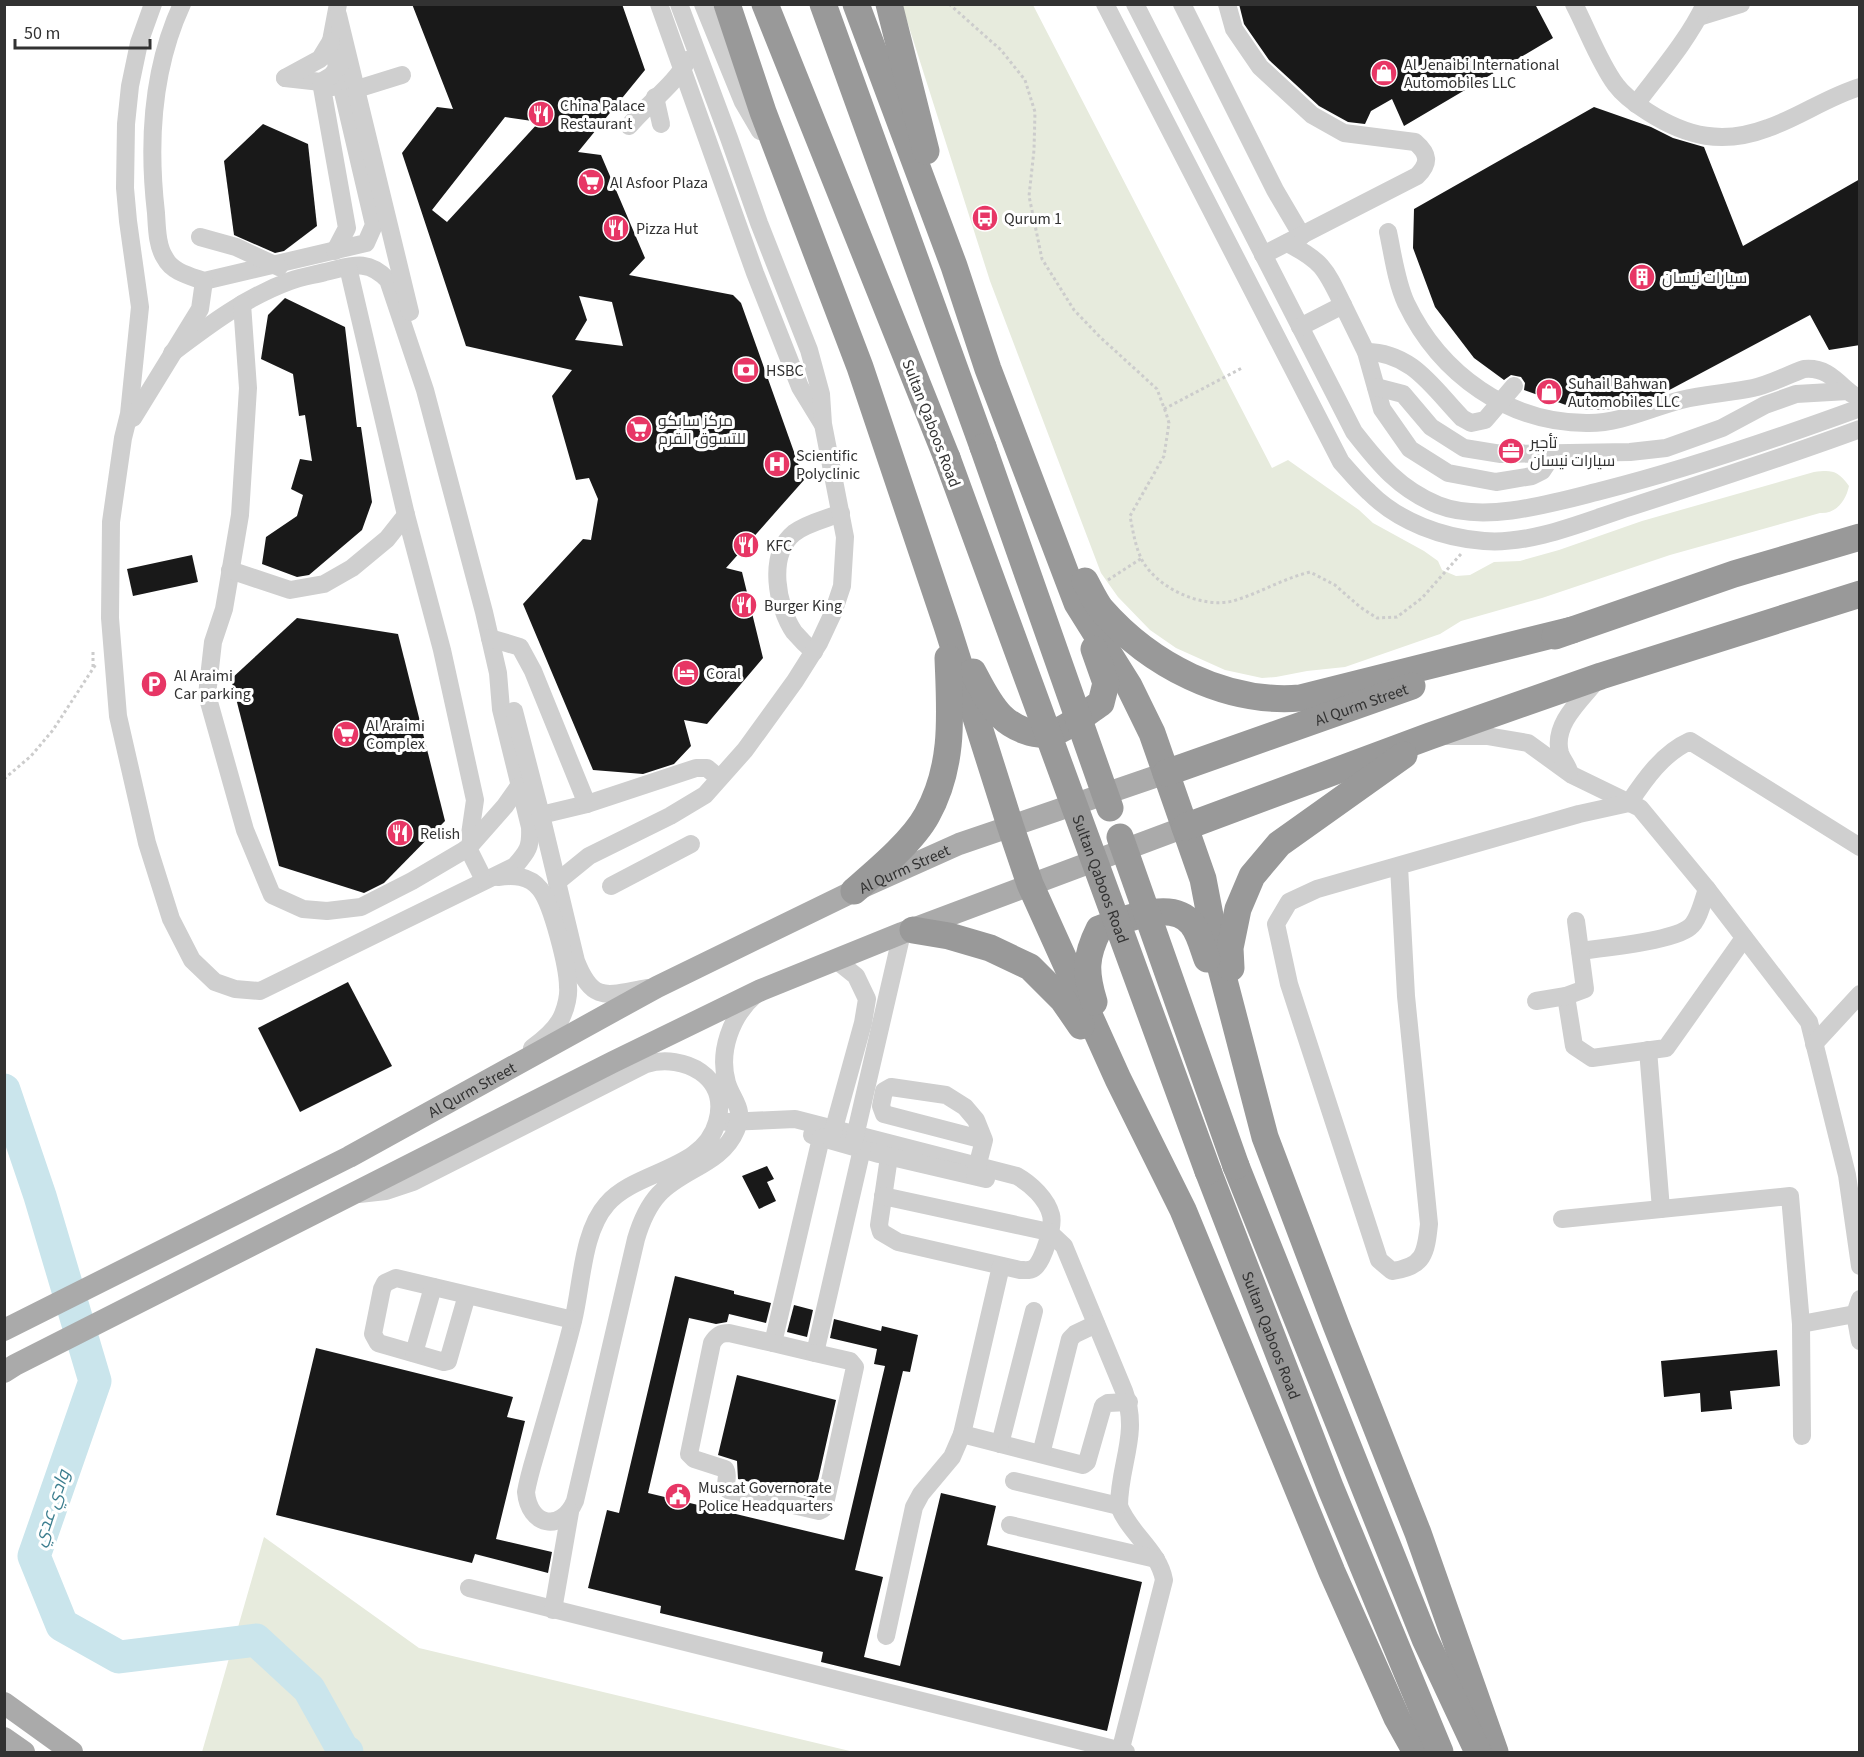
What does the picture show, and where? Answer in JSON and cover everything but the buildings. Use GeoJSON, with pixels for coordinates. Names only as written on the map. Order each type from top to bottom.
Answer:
{"type":"FeatureCollection","features":[{"type":"Feature","properties":{"kind":"highway"},"geometry":{"type":"LineString","coordinates":[[727,4],[763,112],[860,367],[1030,884],[1118,1079],[1183,1210],[1323,1550],[1400,1724],[1416,1752]]}},
{"type":"Feature","properties":{"kind":"highway","name":"Sultan Qaboos Road"},"geometry":{"type":"LineString","coordinates":[[765,4],[947,458],[1208,1171],[1331,1489],[1440,1752]]}},
{"type":"Feature","properties":{"kind":"highway","name":"Sultan Qaboos Road"},"geometry":{"type":"LineString","coordinates":[[823,4],[1236,1166],[1425,1639],[1478,1752]]}},
{"type":"Feature","properties":{"kind":"highway"},"geometry":{"type":"LineString","coordinates":[[856,4],[954,266],[988,369],[1076,567],[1106,683],[1101,703],[1064,728],[1051,734],[1035,735],[1001,716],[985,694],[947,627]]}},
{"type":"Feature","properties":{"kind":"highway"},"geometry":{"type":"LineString","coordinates":[[889,4],[905,61],[954,266]]}},
{"type":"Feature","properties":{"kind":"highway","name":"Al Qurm Street"},"geometry":{"type":"LineString","coordinates":[[1166,773],[1734,574],[1860,537]]}},
{"type":"Feature","properties":{"kind":"highway"},"geometry":{"type":"LineString","coordinates":[[1185,828],[1430,735],[1601,676],[1860,594]]}},
{"type":"Feature","properties":{"kind":"highway"},"geometry":{"type":"LineString","coordinates":[[1084,597],[1100,607],[1146,651],[1204,682],[1254,697],[1300,698],[1572,630]]}},
{"type":"Feature","properties":{"kind":"highway"},"geometry":{"type":"LineString","coordinates":[[1084,597],[1152,733],[1203,879],[1218,957],[1265,1137],[1418,1533],[1496,1752]]}},
{"type":"Feature","properties":{"kind":"highway"},"geometry":{"type":"LineString","coordinates":[[854,891],[897,852],[927,816],[944,775],[951,734],[947,627]]}},
{"type":"Feature","properties":{"kind":"highway"},"geometry":{"type":"LineString","coordinates":[[1234,1023],[1230,948],[1238,909],[1252,876],[1279,844],[1342,801],[1430,735]]}},
{"type":"Feature","properties":{"kind":"highway"},"geometry":{"type":"LineString","coordinates":[[1118,1079],[1087,979],[1089,948],[1099,929],[1145,913],[1176,913],[1184,918],[1192,924],[1234,1023]]}},
{"type":"Feature","properties":{"kind":"highway"},"geometry":{"type":"LineString","coordinates":[[907,932],[949,936],[990,948],[1030,967],[1063,1000],[1118,1079]]}},
{"type":"Feature","properties":{"kind":"highway"},"geometry":{"type":"LineString","coordinates":[[1400,1724],[1404,1752]]}},
{"type":"Feature","properties":{"kind":"main road","name":"Al Qurm Street"},"geometry":{"type":"LineString","coordinates":[[4,1330],[349,1157],[657,987],[854,891],[959,844],[1166,773]]}},
{"type":"Feature","properties":{"kind":"main road"},"geometry":{"type":"LineString","coordinates":[[10,1369],[612,1062],[761,990],[1030,884],[1185,828]]}},
{"type":"Feature","properties":{"kind":"main road"},"geometry":{"type":"LineString","coordinates":[[4,1703],[72,1752]]}},
{"type":"Feature","properties":{"kind":"main road"},"geometry":{"type":"LineString","coordinates":[[4,1738],[24,1752]]}},
{"type":"Feature","properties":{"kind":"street"},"geometry":{"type":"LineString","coordinates":[[153,4],[139,43],[130,86],[126,124],[125,166],[128,221],[140,307],[135,364],[111,522],[110,618],[117,717],[147,843],[171,919],[192,960],[215,982],[235,989],[260,991],[515,866],[531,844],[530,827],[501,709],[498,673],[490,638],[425,390],[388,280],[378,270],[357,264],[293,280],[260,294],[225,314],[172,353]]}},
{"type":"Feature","properties":{"kind":"street"},"geometry":{"type":"LineString","coordinates":[[182,4],[165,54],[156,96],[152,179],[158,237],[163,256],[170,266],[204,281],[366,243],[374,225],[350,93],[348,54],[337,8]]}},
{"type":"Feature","properties":{"kind":"street"},"geometry":{"type":"LineString","coordinates":[[659,4],[755,273],[800,387],[823,424]]}},
{"type":"Feature","properties":{"kind":"street"},"geometry":{"type":"LineString","coordinates":[[557,882],[589,855],[670,816],[705,795],[745,750],[795,681],[814,652],[833,613],[842,586],[845,537],[823,424],[821,394],[809,350],[759,223],[679,4]]}},
{"type":"Feature","properties":{"kind":"street"},"geometry":{"type":"LineString","coordinates":[[703,4],[743,102],[794,192]]}},
{"type":"Feature","properties":{"kind":"street"},"geometry":{"type":"LineString","coordinates":[[1105,4],[1341,462],[1371,494],[1405,519],[1442,534],[1485,542],[1522,540],[1803,450],[1860,429]]}},
{"type":"Feature","properties":{"kind":"street"},"geometry":{"type":"LineString","coordinates":[[1134,4],[1354,432],[1382,467],[1406,488],[1440,506],[1480,513],[1533,508],[1662,475],[1778,438],[1860,408]]}},
{"type":"Feature","properties":{"kind":"street"},"geometry":{"type":"LineString","coordinates":[[1182,4],[1275,190],[1294,239],[1327,271],[1366,352],[1382,409],[1410,449],[1448,473],[1496,482],[1532,476],[1542,471],[1546,465],[1544,452]]}},
{"type":"Feature","properties":{"kind":"street"},"geometry":{"type":"LineString","coordinates":[[1227,4],[1234,29],[1260,67],[1312,115],[1344,133],[1415,142],[1424,149],[1427,159],[1424,169],[1417,176],[1263,255]]}},
{"type":"Feature","properties":{"kind":"street"},"geometry":{"type":"LineString","coordinates":[[1574,4],[1617,86],[1636,104],[1683,131],[1712,138],[1741,137],[1769,128],[1840,93],[1860,87]]}},
{"type":"Feature","properties":{"kind":"street"},"geometry":{"type":"LineString","coordinates":[[1636,104],[1702,11],[1741,4]]}},
{"type":"Feature","properties":{"kind":"street"},"geometry":{"type":"LineString","coordinates":[[337,8],[331,41],[320,59],[285,78],[321,82],[350,93],[402,75]]}},
{"type":"Feature","properties":{"kind":"street"},"geometry":{"type":"LineString","coordinates":[[331,41],[337,69],[350,93],[413,323],[425,390]]}},
{"type":"Feature","properties":{"kind":"street"},"geometry":{"type":"LineString","coordinates":[[629,126],[682,70],[694,44]]}},
{"type":"Feature","properties":{"kind":"street"},"geometry":{"type":"LineString","coordinates":[[321,82],[337,69],[348,54]]}},
{"type":"Feature","properties":{"kind":"street"},"geometry":{"type":"LineString","coordinates":[[321,82],[347,228],[335,251]]}},
{"type":"Feature","properties":{"kind":"street"},"geometry":{"type":"LineString","coordinates":[[655,97],[661,124]]}},
{"type":"Feature","properties":{"kind":"street"},"geometry":{"type":"LineString","coordinates":[[1388,232],[1405,301],[1422,331],[1446,362],[1472,385],[1501,404],[1560,422],[1591,423],[1626,418],[1710,394],[1754,388],[1812,368],[1828,373],[1854,395]]}},
{"type":"Feature","properties":{"kind":"street"},"geometry":{"type":"LineString","coordinates":[[200,237],[236,247],[276,264],[293,280]]}},
{"type":"Feature","properties":{"kind":"street"},"geometry":{"type":"LineString","coordinates":[[348,267],[406,515],[442,650],[476,800],[468,848],[483,880]]}},
{"type":"Feature","properties":{"kind":"street"},"geometry":{"type":"LineString","coordinates":[[755,273],[771,275],[782,280]]}},
{"type":"Feature","properties":{"kind":"street"},"geometry":{"type":"LineString","coordinates":[[125,433],[140,404],[200,309],[204,281]]}},
{"type":"Feature","properties":{"kind":"street"},"geometry":{"type":"LineString","coordinates":[[242,304],[248,414],[240,515],[224,609],[209,663],[207,695],[245,830],[272,895],[303,909],[327,911],[361,907],[412,881],[468,848],[505,806],[519,786]]}},
{"type":"Feature","properties":{"kind":"street"},"geometry":{"type":"LineString","coordinates":[[1300,327],[1343,306]]}},
{"type":"Feature","properties":{"kind":"street"},"geometry":{"type":"LineString","coordinates":[[1366,352],[1393,355],[1406,361],[1466,422],[1481,422],[1501,404],[1514,386]]}},
{"type":"Feature","properties":{"kind":"street"},"geometry":{"type":"LineString","coordinates":[[1376,387],[1403,394],[1431,427],[1464,448],[1502,454],[1630,452],[1666,448],[1722,428],[1765,405],[1796,394],[1854,395]]}},
{"type":"Feature","properties":{"kind":"street"},"geometry":{"type":"LineString","coordinates":[[814,652],[795,633],[783,611],[778,588],[777,567],[785,545],[794,533],[841,513]]}},
{"type":"Feature","properties":{"kind":"street"},"geometry":{"type":"LineString","coordinates":[[230,570],[290,590],[324,584],[351,568],[387,539],[406,515]]}},
{"type":"Feature","properties":{"kind":"street"},"geometry":{"type":"LineString","coordinates":[[490,638],[520,647],[533,671],[587,804]]}},
{"type":"Feature","properties":{"kind":"street"},"geometry":{"type":"LineString","coordinates":[[498,673],[512,703],[576,961],[582,977],[592,991],[602,994],[657,987]]}},
{"type":"Feature","properties":{"kind":"street"},"geometry":{"type":"LineString","coordinates":[[1572,775],[1560,753],[1560,733],[1566,717],[1601,676]]}},
{"type":"Feature","properties":{"kind":"street"},"geometry":{"type":"LineString","coordinates":[[1430,735],[1487,736],[1528,743],[1572,775],[1640,808],[1707,889],[1809,1022],[1853,1176],[1860,1266]]}},
{"type":"Feature","properties":{"kind":"street"},"geometry":{"type":"LineString","coordinates":[[1399,866],[1406,996],[1429,1224],[1427,1245],[1419,1260],[1408,1269],[1392,1271],[1379,1260],[1375,1249],[1289,984],[1276,924],[1289,902],[1317,889],[1583,813],[1629,803],[1644,781],[1675,748],[1690,741],[1860,847]]}},
{"type":"Feature","properties":{"kind":"street"},"geometry":{"type":"LineString","coordinates":[[541,815],[587,804],[696,768],[707,768],[719,778]]}},
{"type":"Feature","properties":{"kind":"street"},"geometry":{"type":"LineString","coordinates":[[1583,813],[1589,783]]}},
{"type":"Feature","properties":{"kind":"street"},"geometry":{"type":"LineString","coordinates":[[546,836],[554,848],[568,854],[589,855]]}},
{"type":"Feature","properties":{"kind":"street"},"geometry":{"type":"LineString","coordinates":[[611,886],[691,844]]}},
{"type":"Feature","properties":{"kind":"street"},"geometry":{"type":"LineString","coordinates":[[482,1084],[546,1037],[562,1017],[568,988],[565,961],[548,904],[540,888],[522,876],[513,875],[483,880]]}},
{"type":"Feature","properties":{"kind":"street"},"geometry":{"type":"LineString","coordinates":[[1580,951],[1661,938],[1685,930],[1690,927],[1707,889]]}},
{"type":"Feature","properties":{"kind":"street"},"geometry":{"type":"LineString","coordinates":[[1536,1001],[1566,996],[1585,989],[1576,921]]}},
{"type":"Feature","properties":{"kind":"street"},"geometry":{"type":"LineString","coordinates":[[815,1353],[857,1143],[907,932]]}},
{"type":"Feature","properties":{"kind":"street"},"geometry":{"type":"LineString","coordinates":[[1566,996],[1574,1046],[1592,1058],[1666,1048],[1744,938]]}},
{"type":"Feature","properties":{"kind":"street"},"geometry":{"type":"LineString","coordinates":[[773,1343],[829,1136],[863,1023],[867,999],[856,976],[836,960]]}},
{"type":"Feature","properties":{"kind":"street"},"geometry":{"type":"LineString","coordinates":[[570,1512],[564,1518],[546,1522],[531,1511],[526,1492],[573,1320],[589,1242],[601,1211],[622,1190],[673,1175],[713,1158],[722,1151],[735,1133],[738,1106],[724,1073],[726,1046],[735,1021],[750,999],[761,990]]}},
{"type":"Feature","properties":{"kind":"street"},"geometry":{"type":"LineString","coordinates":[[1814,1044],[1860,994]]}},
{"type":"Feature","properties":{"kind":"street"},"geometry":{"type":"LineString","coordinates":[[1648,1050],[1661,1209]]}},
{"type":"Feature","properties":{"kind":"street"},"geometry":{"type":"LineString","coordinates":[[351,1194],[369,1194],[400,1188],[646,1064],[657,1061],[678,1061],[695,1067],[702,1072],[715,1090],[718,1101],[718,1121],[709,1139],[683,1161],[660,1192],[650,1206],[636,1239],[575,1501],[570,1512],[553,1610]]}},
{"type":"Feature","properties":{"kind":"street"},"geometry":{"type":"LineString","coordinates":[[976,1171],[984,1140],[976,1120],[966,1107],[946,1095],[891,1087],[884,1091],[881,1106],[884,1114],[984,1140]]}},
{"type":"Feature","properties":{"kind":"street"},"geometry":{"type":"LineString","coordinates":[[718,1121],[773,1120],[786,1128],[976,1171]]}},
{"type":"Feature","properties":{"kind":"street"},"geometry":{"type":"LineString","coordinates":[[857,1143],[889,1157],[1017,1176],[1045,1202],[1051,1215],[1043,1254],[1037,1266],[1031,1270],[1001,1266],[898,1242],[881,1232],[879,1225],[889,1157]]}},
{"type":"Feature","properties":{"kind":"street"},"geometry":{"type":"LineString","coordinates":[[883,1196],[1049,1232],[1064,1246],[1128,1402],[1131,1420],[1119,1506]]}},
{"type":"Feature","properties":{"kind":"street"},"geometry":{"type":"LineString","coordinates":[[1562,1219],[1790,1196],[1801,1324],[1802,1436]]}},
{"type":"Feature","properties":{"kind":"street"},"geometry":{"type":"LineString","coordinates":[[886,1636],[914,1507],[921,1494],[952,1457],[962,1434],[1001,1266]]}},
{"type":"Feature","properties":{"kind":"street"},"geometry":{"type":"LineString","coordinates":[[467,1295],[448,1361],[444,1362],[378,1343],[374,1339],[382,1289],[385,1283],[396,1278],[573,1320]]}},
{"type":"Feature","properties":{"kind":"street"},"geometry":{"type":"LineString","coordinates":[[414,1353],[434,1287]]}},
{"type":"Feature","properties":{"kind":"street"},"geometry":{"type":"LineString","coordinates":[[1801,1324],[1857,1306],[1860,1341]]}},
{"type":"Feature","properties":{"kind":"street"},"geometry":{"type":"LineString","coordinates":[[1000,1444],[1034,1311]]}},
{"type":"Feature","properties":{"kind":"street"},"geometry":{"type":"LineString","coordinates":[[1041,1454],[1070,1339],[1096,1324]]}},
{"type":"Feature","properties":{"kind":"street"},"geometry":{"type":"LineString","coordinates":[[722,1333],[729,1333],[773,1343],[850,1361],[855,1367],[825,1504],[819,1511],[728,1490],[725,1469],[694,1460],[689,1454],[712,1343],[716,1337],[722,1333]]}},
{"type":"Feature","properties":{"kind":"street"},"geometry":{"type":"LineString","coordinates":[[962,1434],[1083,1465],[1087,1462],[1103,1406],[1108,1403],[1128,1402]]}},
{"type":"Feature","properties":{"kind":"street"},"geometry":{"type":"LineString","coordinates":[[469,1588],[1123,1752],[1163,1587],[1163,1573],[1156,1559],[1119,1506],[1014,1481]]}},
{"type":"Feature","properties":{"kind":"street"},"geometry":{"type":"LineString","coordinates":[[1010,1525],[1156,1559]]}},
{"type":"Feature","properties":{"kind":"path"},"geometry":{"type":"LineString","coordinates":[[949,4],[1001,50],[1025,80],[1035,112],[1029,196],[1042,259],[1074,310],[1157,389],[1169,423],[1164,456],[1130,516],[1135,543],[1142,558],[1161,580],[1173,590],[1207,603],[1231,602],[1288,577],[1310,572],[1335,585],[1360,607],[1377,618],[1397,617],[1422,598],[1475,540]]}},
{"type":"Feature","properties":{"kind":"path"},"geometry":{"type":"LineString","coordinates":[[1164,409],[1242,368]]}},
{"type":"Feature","properties":{"kind":"path"},"geometry":{"type":"LineString","coordinates":[[1084,597],[1142,558]]}},
{"type":"Feature","properties":{"kind":"path"},"geometry":{"type":"LineString","coordinates":[[4,779],[31,756],[53,730],[93,667]]}},
{"type":"Feature","properties":{"kind":"shaded area"},"geometry":{"type":"Polygon","coordinates":[[[902,5],[1033,5],[1272,468],[1288,460],[1359,510],[1373,523],[1438,561],[1442,570],[1456,576],[1470,575],[1494,562],[1520,561],[1642,521],[1814,472],[1830,471],[1841,477],[1849,486],[1846,496],[1836,509],[1826,513],[1670,555],[1542,598],[1461,621],[1440,634],[1345,667],[1262,678],[1225,670],[1176,648],[1150,630],[1118,597],[1101,573],[990,281],[902,5]]]}},
{"type":"Feature","properties":{"kind":"shaded area"},"geometry":{"type":"Polygon","coordinates":[[[264,1537],[419,1648],[854,1752],[202,1752],[264,1537]]]}},
{"type":"Feature","properties":{"kind":"waterway","name":"وادي عدي"},"geometry":{"type":"LineString","coordinates":[[4,1090],[40,1196],[95,1381],[34,1556],[62,1625],[119,1657],[256,1640],[309,1689],[343,1750],[347,1752]]}},
{"type":"Feature","properties":{"kind":"place","name":"Al Jenaibi International Automobiles LLC"},"geometry":{"type":"Point","coordinates":[1384,73]}},
{"type":"Feature","properties":{"kind":"place","name":"China Palace Restaurant"},"geometry":{"type":"Point","coordinates":[541,114]}},
{"type":"Feature","properties":{"kind":"place","name":"Al Asfoor Plaza"},"geometry":{"type":"Point","coordinates":[591,182]}},
{"type":"Feature","properties":{"kind":"place","name":"Qurum 1"},"geometry":{"type":"Point","coordinates":[985,218]}},
{"type":"Feature","properties":{"kind":"place","name":"Pizza Hut"},"geometry":{"type":"Point","coordinates":[616,228]}},
{"type":"Feature","properties":{"kind":"place","name":"سيارات نيسان"},"geometry":{"type":"Point","coordinates":[1642,277]}},
{"type":"Feature","properties":{"kind":"place","name":"HSBC"},"geometry":{"type":"Point","coordinates":[746,370]}},
{"type":"Feature","properties":{"kind":"place","name":"Suhail Bahwan Automobiles LLC"},"geometry":{"type":"Point","coordinates":[1549,392]}},
{"type":"Feature","properties":{"kind":"place","name":"مركز سابكو للتسوق القرم"},"geometry":{"type":"Point","coordinates":[639,429]}},
{"type":"Feature","properties":{"kind":"place","name":"تأجير سيارات نيسان"},"geometry":{"type":"Point","coordinates":[1511,451]}},
{"type":"Feature","properties":{"kind":"place","name":"Scientific Polyclinic"},"geometry":{"type":"Point","coordinates":[777,464]}},
{"type":"Feature","properties":{"kind":"place","name":"KFC"},"geometry":{"type":"Point","coordinates":[746,545]}},
{"type":"Feature","properties":{"kind":"place","name":"Burger King"},"geometry":{"type":"Point","coordinates":[744,605]}},
{"type":"Feature","properties":{"kind":"place","name":"Coral"},"geometry":{"type":"Point","coordinates":[686,673]}},
{"type":"Feature","properties":{"kind":"place","name":"Al Araimi Car parking"},"geometry":{"type":"Point","coordinates":[154,684]}},
{"type":"Feature","properties":{"kind":"place","name":"Al Araimi Complex"},"geometry":{"type":"Point","coordinates":[346,734]}},
{"type":"Feature","properties":{"kind":"place","name":"Relish"},"geometry":{"type":"Point","coordinates":[400,833]}},
{"type":"Feature","properties":{"kind":"place","name":"Muscat Governorate Police Headquarters"},"geometry":{"type":"Point","coordinates":[678,1496]}}]}
